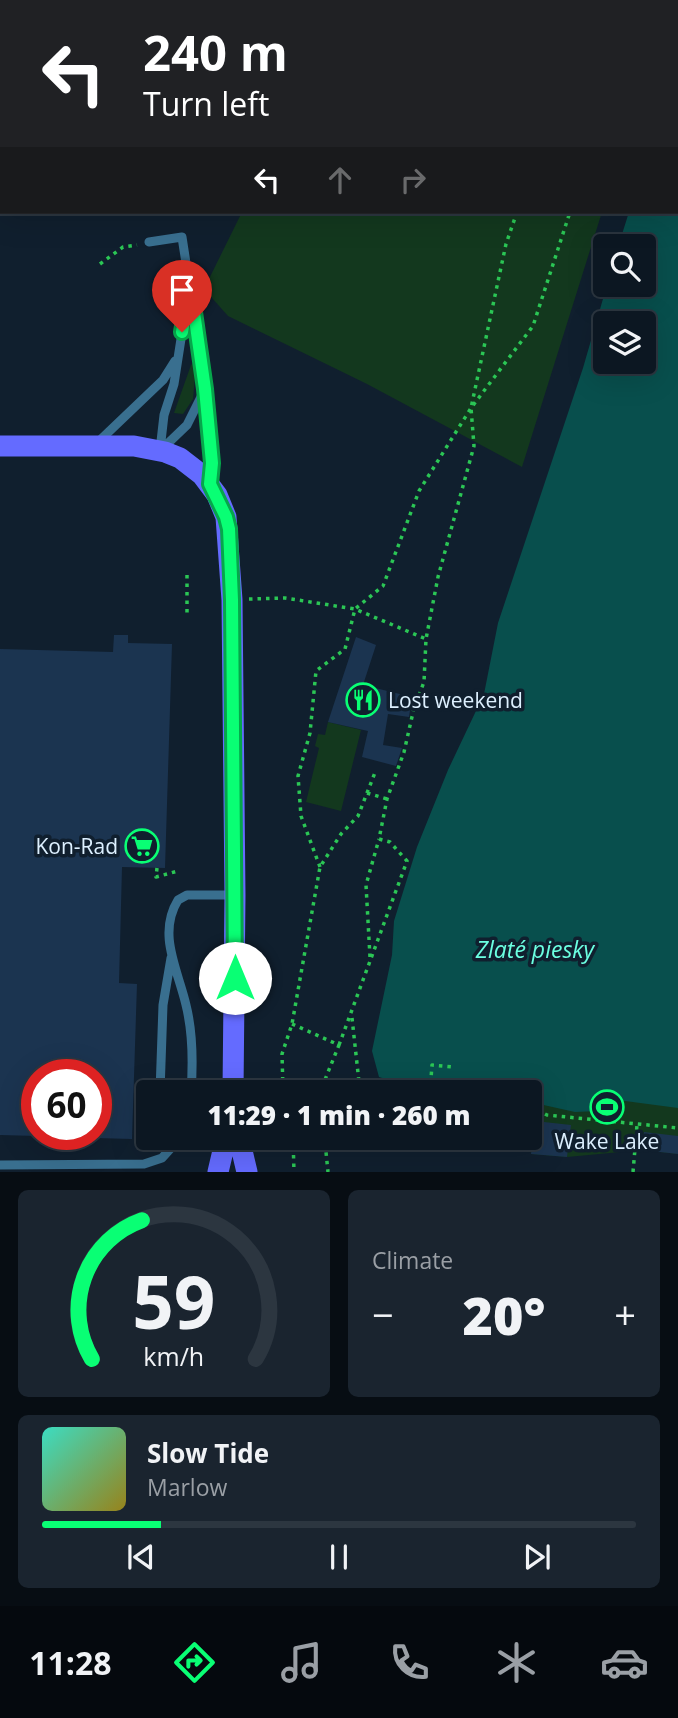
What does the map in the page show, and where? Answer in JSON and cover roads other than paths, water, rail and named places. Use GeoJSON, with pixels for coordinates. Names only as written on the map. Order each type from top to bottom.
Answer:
{"type":"FeatureCollection","features":[{"type":"Feature","properties":{"kind":"main road"},"geometry":{"type":"LineString","coordinates":[[0,446],[134,446],[160,450],[192,465],[210,484],[226,517],[232,600],[235,895],[233,1080]]}},
{"type":"Feature","properties":{"kind":"main road"},"geometry":{"type":"LineString","coordinates":[[218,1172],[223,1150]]}},
{"type":"Feature","properties":{"kind":"main road"},"geometry":{"type":"LineString","coordinates":[[242,1150],[247,1172]]}},
{"type":"Feature","properties":{"kind":"lane"},"geometry":{"type":"LineString","coordinates":[[149,242],[182,237],[205,389],[212,463],[210,484]]}},
{"type":"Feature","properties":{"kind":"lane"},"geometry":{"type":"LineString","coordinates":[[160,450],[164,415],[174,384],[190,284]]}},
{"type":"Feature","properties":{"kind":"lane"},"geometry":{"type":"LineString","coordinates":[[94,446],[163,380],[178,356]]}},
{"type":"Feature","properties":{"kind":"lane"},"geometry":{"type":"LineString","coordinates":[[160,450],[187,425],[205,389]]}},
{"type":"Feature","properties":{"kind":"lane"},"geometry":{"type":"LineString","coordinates":[[192,1080],[193,1065],[187,1007],[171,956],[169,928],[173,908],[178,900],[187,895],[235,895]]}},
{"type":"Feature","properties":{"kind":"lane"},"geometry":{"type":"LineString","coordinates":[[160,1080],[163,1005],[171,956]]}},
{"type":"Feature","properties":{"kind":"lane"},"geometry":{"type":"LineString","coordinates":[[0,1165],[144,1164],[162,1158],[168,1150]]}},
{"type":"Feature","properties":{"kind":"water","name":"Zlaté piesky"},"geometry":{"type":"Polygon","coordinates":[[[628,214],[678,214],[678,1108],[610,1099],[602,1101],[598,1111],[575,1112],[542,1105],[542,1080],[390,1080],[379,1077],[372,1051],[392,955],[394,921],[417,847],[448,770],[484,694],[498,623],[593,333],[593,374],[656,374],[656,311],[599,311],[604,297],[656,297],[656,234],[622,234],[628,214]]]}},
{"type":"Feature","properties":{"kind":"place","name":"Lost weekend"},"geometry":{"type":"Point","coordinates":[363,700]}},
{"type":"Feature","properties":{"kind":"place","name":"Kon-Rad"},"geometry":{"type":"Point","coordinates":[142,846]}},
{"type":"Feature","properties":{"kind":"place","name":"Wake Lake"},"geometry":{"type":"Point","coordinates":[607,1107]}}]}
